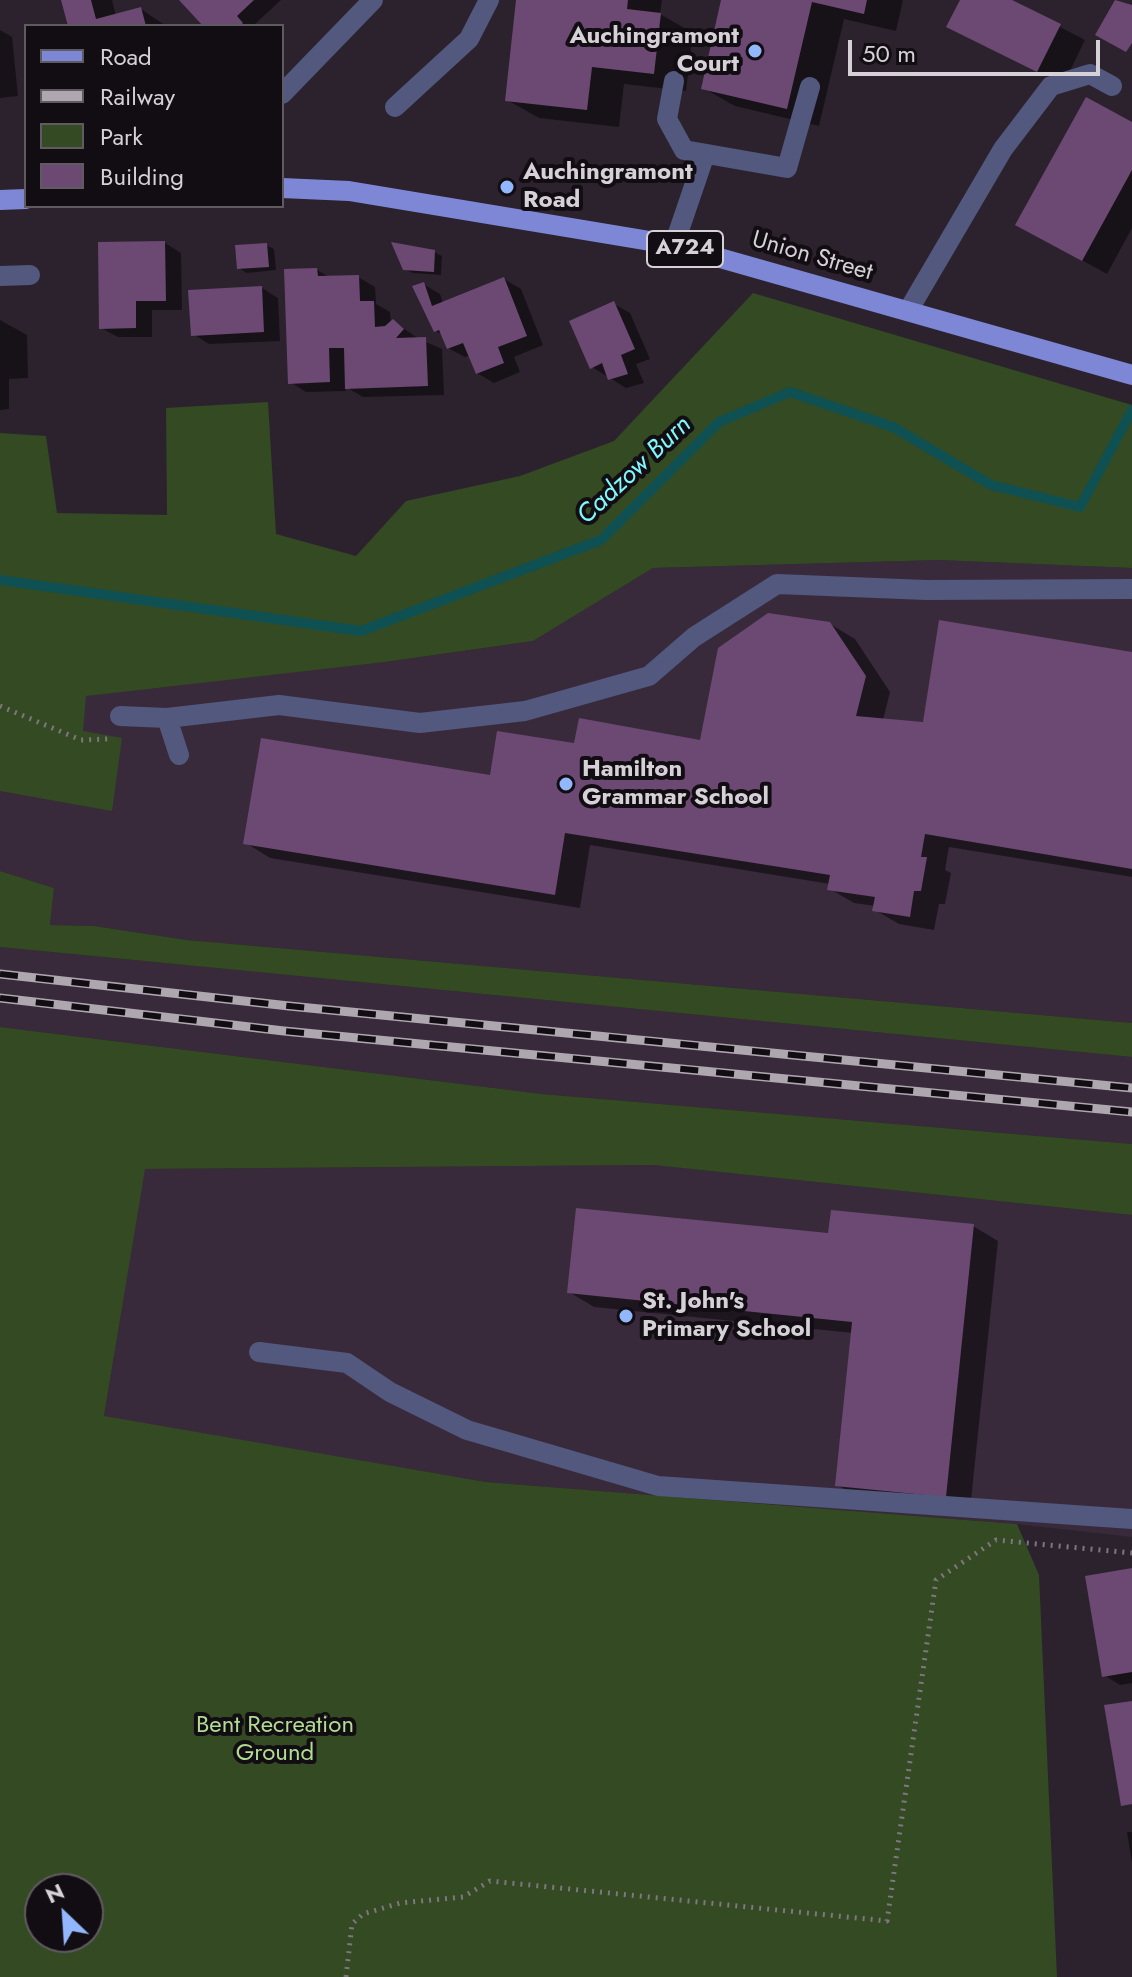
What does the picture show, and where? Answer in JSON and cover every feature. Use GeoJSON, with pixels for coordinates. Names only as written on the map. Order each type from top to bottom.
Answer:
{"type":"FeatureCollection","features":[{"type":"Feature","properties":{"kind":"main road","name":"Union Street"},"geometry":{"type":"LineString","coordinates":[[284,188],[349,191],[674,245],[1132,375]]}},
{"type":"Feature","properties":{"kind":"main road"},"geometry":{"type":"LineString","coordinates":[[0,200],[24,199]]}},
{"type":"Feature","properties":{"kind":"street"},"geometry":{"type":"LineString","coordinates":[[284,92],[373,0]]}},
{"type":"Feature","properties":{"kind":"street"},"geometry":{"type":"LineString","coordinates":[[395,107],[469,39],[489,0]]}},
{"type":"Feature","properties":{"kind":"street"},"geometry":{"type":"LineString","coordinates":[[908,311],[1003,149],[1051,86],[1090,74],[1112,86]]}},
{"type":"Feature","properties":{"kind":"street"},"geometry":{"type":"LineString","coordinates":[[674,81],[667,119],[674,137],[684,150],[787,168],[810,87]]}},
{"type":"Feature","properties":{"kind":"street"},"geometry":{"type":"LineString","coordinates":[[674,245],[705,154]]}},
{"type":"Feature","properties":{"kind":"street"},"geometry":{"type":"LineString","coordinates":[[0,276],[30,275]]}},
{"type":"Feature","properties":{"kind":"street"},"geometry":{"type":"LineString","coordinates":[[120,716],[167,718],[279,705],[420,723],[525,711],[649,676],[694,637],[777,584],[926,590],[1132,589]]}},
{"type":"Feature","properties":{"kind":"street"},"geometry":{"type":"LineString","coordinates":[[167,718],[179,755]]}},
{"type":"Feature","properties":{"kind":"street"},"geometry":{"type":"LineString","coordinates":[[259,1352],[347,1363],[390,1392],[467,1430],[658,1486],[1132,1519]]}},
{"type":"Feature","properties":{"kind":"path"},"geometry":{"type":"LineString","coordinates":[[0,706],[81,740],[122,738],[120,716]]}},
{"type":"Feature","properties":{"kind":"path"},"geometry":{"type":"LineString","coordinates":[[346,1977],[352,1924],[363,1914],[400,1903],[463,1897],[490,1881],[887,1921],[936,1580],[996,1540],[1132,1553]]}},
{"type":"Feature","properties":{"kind":"shaded area","name":"Hamilton Grammar School"},"geometry":{"type":"Polygon","coordinates":[[[939,560],[1132,568],[1132,1023],[187,940],[94,926],[50,925],[54,888],[0,871],[0,671],[385,662],[533,641],[653,568],[939,560]]]}},
{"type":"Feature","properties":{"kind":"shaded area"},"geometry":{"type":"Polygon","coordinates":[[[0,947],[1132,1057],[1132,1144],[542,1094],[0,1027],[0,947]]]}},
{"type":"Feature","properties":{"kind":"shaded area","name":"St. John's Primary School"},"geometry":{"type":"Polygon","coordinates":[[[653,1165],[1132,1215],[1132,1537],[1017,1524],[486,1482],[104,1417],[144,1169],[653,1165]]]}},
{"type":"Feature","properties":{"kind":"green space"},"geometry":{"type":"Polygon","coordinates":[[[753,293],[1132,405],[1132,568],[939,560],[653,568],[533,641],[385,662],[86,696],[83,731],[122,738],[112,811],[0,791],[0,433],[46,436],[57,513],[167,515],[166,408],[268,402],[276,534],[356,556],[406,501],[520,476],[614,441],[753,293]]]}},
{"type":"Feature","properties":{"kind":"green space"},"geometry":{"type":"Polygon","coordinates":[[[0,871],[54,888],[50,925],[94,926],[187,940],[1132,1023],[1132,1057],[0,947],[0,871]]]}},
{"type":"Feature","properties":{"kind":"green space","name":"Bent Recreation Ground"},"geometry":{"type":"Polygon","coordinates":[[[0,1027],[542,1094],[1132,1144],[1132,1215],[653,1165],[145,1169],[104,1416],[486,1482],[1017,1524],[1039,1575],[1057,1977],[0,1977],[0,1027]]]}},
{"type":"Feature","properties":{"kind":"building"},"geometry":{"type":"Polygon","coordinates":[[[61,0],[91,0],[96,19],[141,7],[145,24],[67,24],[61,0]]]}},
{"type":"Feature","properties":{"kind":"building"},"geometry":{"type":"Polygon","coordinates":[[[179,0],[254,0],[237,16],[242,24],[201,24],[179,0]]]}},
{"type":"Feature","properties":{"kind":"building"},"geometry":{"type":"Polygon","coordinates":[[[516,0],[628,0],[627,9],[661,13],[654,74],[592,67],[587,110],[505,101],[516,0]]]}},
{"type":"Feature","properties":{"kind":"building","name":"Auchingramont Court"},"geometry":{"type":"Polygon","coordinates":[[[721,0],[867,0],[864,14],[812,2],[787,109],[701,89],[721,0]]]}},
{"type":"Feature","properties":{"kind":"building"},"geometry":{"type":"Polygon","coordinates":[[[960,0],[1012,0],[1061,24],[1037,72],[946,27],[960,0]]]}},
{"type":"Feature","properties":{"kind":"building"},"geometry":{"type":"Polygon","coordinates":[[[1115,0],[1132,5],[1132,43],[1126,52],[1095,35],[1115,0]]]}},
{"type":"Feature","properties":{"kind":"building"},"geometry":{"type":"Polygon","coordinates":[[[1086,97],[1132,122],[1132,170],[1082,261],[1015,225],[1086,97]]]}},
{"type":"Feature","properties":{"kind":"building"},"geometry":{"type":"Polygon","coordinates":[[[165,241],[166,301],[136,301],[136,328],[99,329],[98,242],[165,241]]]}},
{"type":"Feature","properties":{"kind":"building"},"geometry":{"type":"Polygon","coordinates":[[[391,242],[435,250],[434,272],[403,270],[391,242]]]}},
{"type":"Feature","properties":{"kind":"building"},"geometry":{"type":"Polygon","coordinates":[[[267,243],[269,267],[237,269],[235,245],[267,243]]]}},
{"type":"Feature","properties":{"kind":"building"},"geometry":{"type":"Polygon","coordinates":[[[317,268],[318,276],[359,275],[360,301],[374,301],[375,327],[385,326],[393,319],[404,329],[396,338],[426,337],[428,386],[345,389],[344,348],[329,348],[330,382],[288,384],[284,269],[317,268]]]}},
{"type":"Feature","properties":{"kind":"building"},"geometry":{"type":"Polygon","coordinates":[[[504,277],[527,336],[498,347],[504,363],[476,374],[463,343],[447,349],[439,330],[434,332],[412,286],[424,282],[432,306],[504,277]]]}},
{"type":"Feature","properties":{"kind":"building"},"geometry":{"type":"Polygon","coordinates":[[[262,286],[264,332],[191,336],[188,290],[262,286]]]}},
{"type":"Feature","properties":{"kind":"building"},"geometry":{"type":"Polygon","coordinates":[[[614,301],[635,349],[621,355],[628,374],[608,380],[602,363],[590,369],[569,321],[614,301]]]}},
{"type":"Feature","properties":{"kind":"building"},"geometry":{"type":"Polygon","coordinates":[[[768,613],[830,622],[866,676],[856,716],[923,722],[939,620],[1132,652],[1132,869],[925,834],[921,857],[927,857],[921,891],[914,891],[910,917],[872,911],[875,897],[827,890],[830,875],[565,833],[555,895],[243,844],[261,738],[490,775],[497,731],[574,743],[579,718],[700,740],[718,648],[768,613]]]}},
{"type":"Feature","properties":{"kind":"building"},"geometry":{"type":"Polygon","coordinates":[[[576,1208],[828,1233],[831,1210],[974,1224],[946,1497],[835,1486],[852,1322],[567,1293],[576,1208]]]}},
{"type":"Feature","properties":{"kind":"building"},"geometry":{"type":"Polygon","coordinates":[[[1132,1568],[1132,1672],[1102,1677],[1085,1576],[1132,1568]]]}},
{"type":"Feature","properties":{"kind":"building"},"geometry":{"type":"Polygon","coordinates":[[[1132,1701],[1132,1804],[1121,1806],[1104,1705],[1132,1701]]]}},
{"type":"Feature","properties":{"kind":"waterway","name":"Cadzow Burn"},"geometry":{"type":"LineString","coordinates":[[0,580],[361,631],[601,540],[719,422],[790,392],[893,427],[991,485],[1080,507],[1132,410]]}},
{"type":"Feature","properties":{"kind":"railway"},"geometry":{"type":"LineString","coordinates":[[0,974],[289,1006],[1132,1088]]}},
{"type":"Feature","properties":{"kind":"railway"},"geometry":{"type":"LineString","coordinates":[[0,998],[284,1031],[1132,1112]]}},
{"type":"Feature","properties":{"kind":"place","name":"Auchingramont Court"},"geometry":{"type":"Point","coordinates":[755,51]}},
{"type":"Feature","properties":{"kind":"place","name":"Auchingramont Road"},"geometry":{"type":"Point","coordinates":[507,187]}},
{"type":"Feature","properties":{"kind":"place","name":"Hamilton Grammar School"},"geometry":{"type":"Point","coordinates":[566,784]}},
{"type":"Feature","properties":{"kind":"place","name":"St. John's Primary School"},"geometry":{"type":"Point","coordinates":[626,1316]}}]}
